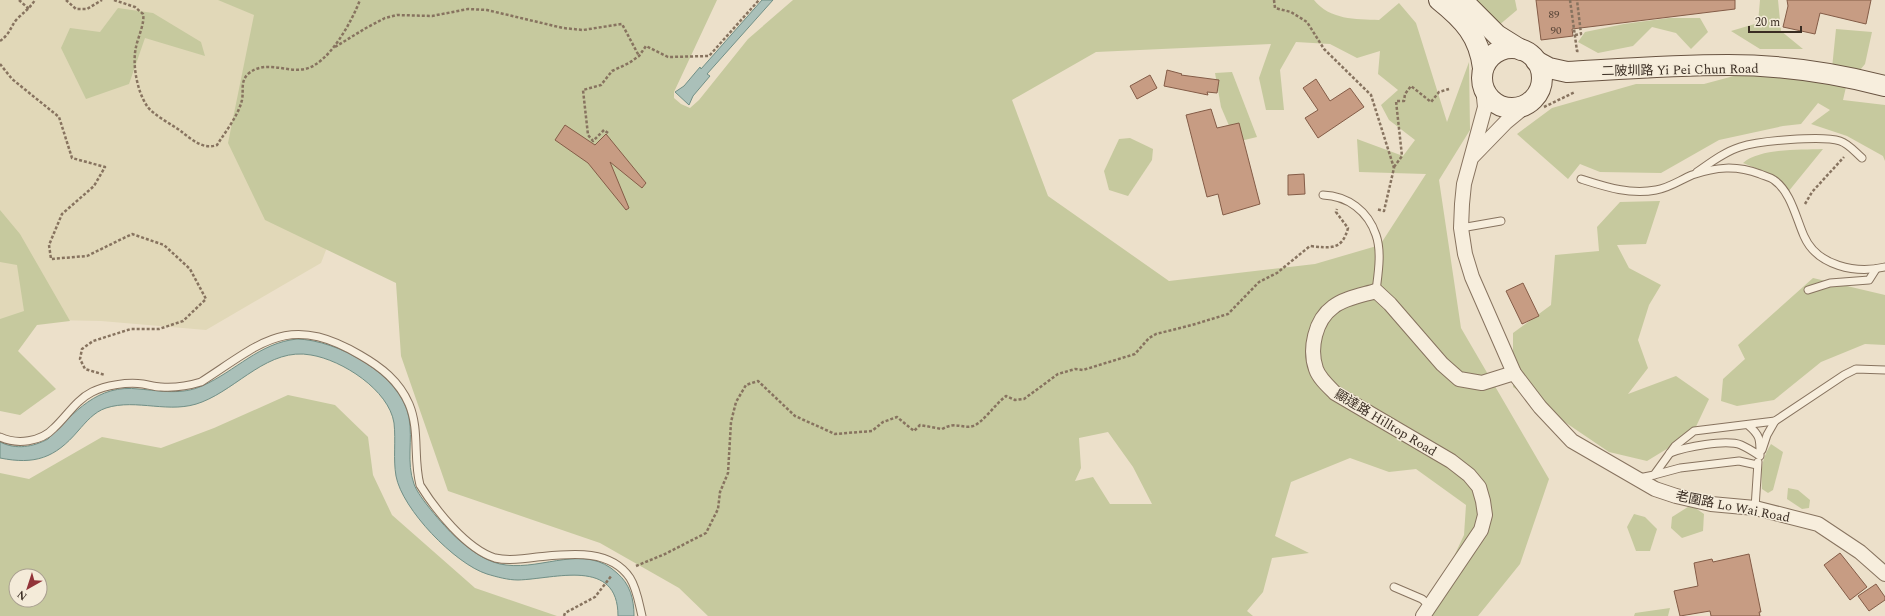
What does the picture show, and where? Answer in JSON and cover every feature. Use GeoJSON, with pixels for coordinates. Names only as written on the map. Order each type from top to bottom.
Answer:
{"type":"FeatureCollection","features":[{"type":"Feature","properties":{"kind":"street"},"geometry":{"type":"LineString","coordinates":[[1439,0],[1455,13],[1476,38],[1481,53],[1483,68],[1481,82],[1489,99],[1501,107],[1515,108],[1535,103],[1540,89],[1542,75],[1529,56],[1497,35],[1462,0]]}},
{"type":"Feature","properties":{"kind":"street"},"geometry":{"type":"LineString","coordinates":[[1483,68],[1495,52],[1508,48],[1529,56]]}},
{"type":"Feature","properties":{"kind":"street","name":"二陂圳路 Yi Pei Chun Road"},"geometry":{"type":"LineString","coordinates":[[1529,56],[1557,70],[1567,72],[1729,65],[1757,66],[1830,75],[1885,86]]}},
{"type":"Feature","properties":{"kind":"street","name":"二陂圳路 Yi Pei Chun Road"},"geometry":{"type":"LineString","coordinates":[[1535,103],[1560,79],[1594,70]]}},
{"type":"Feature","properties":{"kind":"street","name":"老圍路 Lo Wai Road"},"geometry":{"type":"LineString","coordinates":[[1483,88],[1485,107],[1464,184],[1461,228],[1465,254],[1472,277],[1514,373],[1540,407],[1572,441],[1655,489],[1676,496],[1711,504],[1755,508],[1818,524],[1860,552],[1885,574]]}},
{"type":"Feature","properties":{"kind":"street","name":"老圍路 Lo Wai Road"},"geometry":{"type":"LineString","coordinates":[[1468,166],[1475,153],[1506,122],[1535,103]]}},
{"type":"Feature","properties":{"kind":"street"},"geometry":{"type":"LineString","coordinates":[[1376,291],[1390,304],[1442,364],[1459,379],[1482,383],[1514,373]]}},
{"type":"Feature","properties":{"kind":"street","name":"顯達路 Hilltop Road"},"geometry":{"type":"LineString","coordinates":[[1376,291],[1333,306],[1322,318],[1317,329],[1313,351],[1316,369],[1325,383],[1335,392],[1451,461],[1469,475],[1479,487],[1485,515],[1481,530],[1427,611]]}},
{"type":"Feature","properties":{"kind":"lane"},"geometry":{"type":"LineString","coordinates":[[1581,179],[1616,190],[1637,192],[1656,190],[1674,184],[1692,175],[1721,156],[1740,147],[1764,143],[1830,139],[1842,142],[1851,147],[1862,158]]}},
{"type":"Feature","properties":{"kind":"lane"},"geometry":{"type":"LineString","coordinates":[[1692,175],[1728,167],[1743,168],[1774,180],[1788,196],[1805,238],[1818,254],[1832,264],[1848,268],[1876,269],[1885,267]]}},
{"type":"Feature","properties":{"kind":"lane"},"geometry":{"type":"LineString","coordinates":[[1323,195],[1335,195],[1349,201],[1367,217],[1376,236],[1379,262],[1376,291]]}},
{"type":"Feature","properties":{"kind":"lane"},"geometry":{"type":"LineString","coordinates":[[1461,228],[1501,221]]}},
{"type":"Feature","properties":{"kind":"lane"},"geometry":{"type":"LineString","coordinates":[[1808,290],[1830,283],[1869,280],[1876,269]]}},
{"type":"Feature","properties":{"kind":"lane"},"geometry":{"type":"LineString","coordinates":[[0,437],[6,440],[21,441],[40,437],[54,430],[77,403],[92,392],[118,385],[142,384],[170,388],[201,382],[256,346],[281,336],[308,334],[333,340],[375,364],[390,376],[399,386],[409,403],[415,421],[417,476],[420,484],[459,534],[475,547],[496,558],[516,560],[590,554],[607,560],[623,570],[631,579],[642,616]]}},
{"type":"Feature","properties":{"kind":"lane"},"geometry":{"type":"LineString","coordinates":[[1654,475],[1683,438],[1698,430],[1775,421],[1856,369],[1885,370]]}},
{"type":"Feature","properties":{"kind":"lane"},"geometry":{"type":"LineString","coordinates":[[1755,508],[1757,465],[1767,435],[1775,421]]}},
{"type":"Feature","properties":{"kind":"lane"},"geometry":{"type":"LineString","coordinates":[[1748,425],[1758,433],[1760,441],[1760,456]]}},
{"type":"Feature","properties":{"kind":"lane"},"geometry":{"type":"LineString","coordinates":[[1670,453],[1682,448],[1719,444],[1740,444],[1760,456]]}},
{"type":"Feature","properties":{"kind":"lane"},"geometry":{"type":"LineString","coordinates":[[1635,478],[1643,478],[1680,468],[1739,462],[1757,465]]}},
{"type":"Feature","properties":{"kind":"lane"},"geometry":{"type":"LineString","coordinates":[[1394,586],[1422,599],[1427,611]]}},
{"type":"Feature","properties":{"kind":"path"},"geometry":{"type":"LineString","coordinates":[[19,0],[29,9]]}},
{"type":"Feature","properties":{"kind":"path"},"geometry":{"type":"LineString","coordinates":[[0,41],[8,35],[17,19],[29,9],[35,0]]}},
{"type":"Feature","properties":{"kind":"path"},"geometry":{"type":"LineString","coordinates":[[66,0],[76,9],[87,9],[102,0]]}},
{"type":"Feature","properties":{"kind":"path"},"geometry":{"type":"LineString","coordinates":[[114,0],[141,10],[144,16],[135,51],[135,67],[139,84],[148,107],[196,143],[211,147],[217,145],[230,126],[242,98],[243,80],[249,73],[265,67],[276,66],[305,69],[324,59],[334,47],[360,0]]}},
{"type":"Feature","properties":{"kind":"path"},"geometry":{"type":"LineString","coordinates":[[608,133],[604,130],[593,141],[588,135],[582,90],[601,86],[612,70],[629,64],[639,56],[646,46],[668,57],[709,56],[760,0]]}},
{"type":"Feature","properties":{"kind":"path"},"geometry":{"type":"LineString","coordinates":[[1274,0],[1275,8],[1291,12],[1306,22],[1324,49],[1371,95],[1394,168]]}},
{"type":"Feature","properties":{"kind":"path"},"geometry":{"type":"LineString","coordinates":[[1570,0],[1577,51]]}},
{"type":"Feature","properties":{"kind":"path"},"geometry":{"type":"LineString","coordinates":[[1575,35],[1581,34],[1577,0]]}},
{"type":"Feature","properties":{"kind":"path"},"geometry":{"type":"LineString","coordinates":[[334,47],[366,28],[391,16],[432,16],[468,9],[505,13],[563,28],[583,30],[622,24],[639,56]]}},
{"type":"Feature","properties":{"kind":"path"},"geometry":{"type":"LineString","coordinates":[[0,64],[12,79],[59,117],[72,158],[105,167],[94,186],[62,214],[48,245],[51,259],[87,256],[132,234],[164,245],[190,270],[206,299],[183,321],[159,329],[130,329],[93,341],[82,349],[80,359],[85,369],[102,373],[118,385]]}},
{"type":"Feature","properties":{"kind":"path"},"geometry":{"type":"LineString","coordinates":[[1367,217],[1374,209],[1384,211],[1394,168],[1402,156],[1396,101],[1404,101],[1405,94],[1411,86],[1431,102],[1439,92],[1449,89]]}},
{"type":"Feature","properties":{"kind":"path"},"geometry":{"type":"LineString","coordinates":[[1535,103],[1582,90]]}},
{"type":"Feature","properties":{"kind":"path"},"geometry":{"type":"LineString","coordinates":[[1798,219],[1812,192],[1838,165],[1851,147]]}},
{"type":"Feature","properties":{"kind":"path"},"geometry":{"type":"LineString","coordinates":[[623,570],[665,554],[706,533],[718,509],[720,492],[728,474],[731,422],[736,402],[746,385],[758,381],[795,416],[835,434],[872,431],[883,422],[897,417],[914,431],[920,425],[942,429],[950,424],[973,426],[1006,396],[1015,400],[1024,399],[1058,374],[1074,369],[1084,370],[1135,354],[1149,338],[1156,334],[1228,314],[1259,282],[1277,273],[1310,246],[1332,248],[1340,244],[1346,238],[1348,228],[1336,212],[1339,206],[1335,195]]}},
{"type":"Feature","properties":{"kind":"path"},"geometry":{"type":"LineString","coordinates":[[564,616],[565,612],[595,597],[605,584]]}},
{"type":"Feature","properties":{"kind":"shaded area"},"geometry":{"type":"Polygon","coordinates":[[[0,0],[423,0],[321,263],[206,330],[101,321],[0,319],[0,0]]]}},
{"type":"Feature","properties":{"kind":"green space"},"geometry":{"type":"Polygon","coordinates":[[[218,0],[717,0],[674,92],[674,98],[681,104],[690,108],[699,100],[748,39],[793,0],[1314,0],[1320,7],[1335,15],[1352,19],[1379,20],[1399,3],[1416,23],[1447,122],[1469,62],[1470,130],[1439,180],[1461,328],[1549,479],[1520,564],[1478,616],[1426,616],[1464,535],[1466,505],[1416,469],[1389,472],[1350,458],[1291,482],[1275,536],[1309,553],[1272,558],[1263,592],[1247,611],[1253,616],[708,616],[679,588],[600,543],[448,491],[401,356],[396,283],[265,220],[228,143],[254,15],[218,0]],[[1296,42],[1280,70],[1284,110],[1266,110],[1259,78],[1271,44],[1096,52],[1012,100],[1048,196],[1169,281],[1315,264],[1380,245],[1426,174],[1359,172],[1357,139],[1403,156],[1415,140],[1389,120],[1381,105],[1398,90],[1378,74],[1380,51],[1357,58],[1330,44],[1296,42]],[[1108,432],[1079,438],[1081,468],[1075,481],[1093,477],[1110,504],[1152,504],[1133,467],[1108,432]]]}},
{"type":"Feature","properties":{"kind":"green space"},"geometry":{"type":"Polygon","coordinates":[[[1472,0],[1515,0],[1517,10],[1498,26],[1472,0]]]}},
{"type":"Feature","properties":{"kind":"green space"},"geometry":{"type":"Polygon","coordinates":[[[1760,0],[1778,0],[1781,31],[1803,49],[1760,49],[1731,31],[1758,23],[1760,0]]]}},
{"type":"Feature","properties":{"kind":"green space"},"geometry":{"type":"Polygon","coordinates":[[[118,8],[153,13],[201,42],[205,56],[145,38],[129,84],[86,99],[61,48],[70,28],[100,32],[118,8]]]}},
{"type":"Feature","properties":{"kind":"green space"},"geometry":{"type":"Polygon","coordinates":[[[1669,18],[1700,18],[1708,32],[1691,49],[1676,33],[1652,27],[1633,46],[1598,53],[1578,42],[1585,32],[1624,24],[1669,18]]]}},
{"type":"Feature","properties":{"kind":"green space"},"geometry":{"type":"Polygon","coordinates":[[[1836,29],[1872,32],[1865,64],[1846,87],[1843,100],[1885,105],[1885,161],[1883,156],[1847,136],[1811,124],[1830,110],[1818,103],[1801,124],[1783,126],[1719,140],[1661,173],[1600,172],[1580,164],[1568,179],[1517,134],[1552,108],[1636,84],[1704,84],[1745,73],[1831,78],[1836,29]]]}},
{"type":"Feature","properties":{"kind":"green space"},"geometry":{"type":"Polygon","coordinates":[[[1232,72],[1257,137],[1236,142],[1221,107],[1215,73],[1232,72]]]}},
{"type":"Feature","properties":{"kind":"green space"},"geometry":{"type":"Polygon","coordinates":[[[1130,138],[1153,149],[1152,160],[1128,196],[1109,190],[1104,171],[1119,139],[1130,138]]]}},
{"type":"Feature","properties":{"kind":"green space"},"geometry":{"type":"Polygon","coordinates":[[[1823,149],[1788,192],[1775,176],[1743,163],[1751,158],[1770,152],[1823,149]]]}},
{"type":"Feature","properties":{"kind":"green space"},"geometry":{"type":"Polygon","coordinates":[[[1660,201],[1646,244],[1617,245],[1629,268],[1661,285],[1649,305],[1638,340],[1648,368],[1628,394],[1676,376],[1709,399],[1693,433],[1647,461],[1609,452],[1513,387],[1513,333],[1551,305],[1555,255],[1599,251],[1597,227],[1620,202],[1660,201]]]}},
{"type":"Feature","properties":{"kind":"green space"},"geometry":{"type":"Polygon","coordinates":[[[0,210],[20,234],[70,321],[37,325],[18,351],[56,389],[20,415],[0,411],[0,319],[24,311],[17,265],[0,262],[0,210]]]}},
{"type":"Feature","properties":{"kind":"green space"},"geometry":{"type":"Polygon","coordinates":[[[1813,278],[1885,295],[1885,345],[1865,344],[1821,362],[1774,400],[1737,406],[1721,401],[1723,379],[1745,359],[1738,345],[1813,278]]]}},
{"type":"Feature","properties":{"kind":"green space"},"geometry":{"type":"Polygon","coordinates":[[[288,395],[335,405],[368,437],[373,475],[392,515],[475,588],[557,616],[0,616],[0,473],[29,479],[102,437],[161,448],[214,428],[288,395]]]}},
{"type":"Feature","properties":{"kind":"green space"},"geometry":{"type":"Polygon","coordinates":[[[1771,444],[1783,452],[1773,490],[1768,493],[1762,489],[1762,471],[1763,460],[1771,444]]]}},
{"type":"Feature","properties":{"kind":"green space"},"geometry":{"type":"Polygon","coordinates":[[[1788,488],[1798,490],[1810,500],[1809,508],[1802,509],[1787,499],[1788,488]]]}},
{"type":"Feature","properties":{"kind":"green space"},"geometry":{"type":"Polygon","coordinates":[[[1691,505],[1704,514],[1703,531],[1682,538],[1671,528],[1672,517],[1691,505]]]}},
{"type":"Feature","properties":{"kind":"green space"},"geometry":{"type":"Polygon","coordinates":[[[1634,514],[1645,517],[1657,529],[1650,551],[1636,551],[1627,527],[1634,514]]]}},
{"type":"Feature","properties":{"kind":"green space"},"geometry":{"type":"Polygon","coordinates":[[[1670,608],[1668,616],[1634,616],[1635,613],[1670,608]]]}},
{"type":"Feature","properties":{"kind":"water"},"geometry":{"type":"Polygon","coordinates":[[[762,0],[773,0],[707,74],[710,76],[693,96],[689,105],[675,92],[684,86],[700,67],[701,69],[762,0]]]}},
{"type":"Feature","properties":{"kind":"water"},"geometry":{"type":"Polygon","coordinates":[[[297,339],[313,341],[348,353],[365,362],[381,374],[394,387],[404,402],[409,418],[410,468],[414,484],[421,497],[434,514],[454,536],[475,553],[499,564],[520,566],[578,559],[592,560],[605,564],[621,577],[628,587],[632,598],[634,616],[618,616],[615,597],[608,585],[596,578],[566,575],[518,580],[502,578],[487,574],[460,559],[432,534],[419,519],[408,504],[400,489],[395,470],[394,423],[390,411],[383,399],[374,388],[350,370],[323,358],[311,355],[296,354],[281,357],[254,370],[215,396],[190,406],[166,407],[118,405],[106,408],[87,421],[61,448],[44,457],[24,461],[0,458],[0,442],[18,447],[30,446],[42,442],[48,439],[88,402],[111,391],[139,389],[171,392],[187,391],[214,380],[248,358],[271,346],[297,339]]]}},
{"type":"Feature","properties":{"kind":"building"},"geometry":{"type":"Polygon","coordinates":[[[1536,0],[1735,0],[1735,9],[1572,29],[1573,36],[1541,40],[1536,0]]]}},
{"type":"Feature","properties":{"kind":"building"},"geometry":{"type":"Polygon","coordinates":[[[1787,0],[1871,0],[1866,24],[1820,13],[1815,34],[1783,27],[1788,6],[1787,0]]]}},
{"type":"Feature","properties":{"kind":"building"},"geometry":{"type":"Polygon","coordinates":[[[1167,70],[1182,74],[1181,75],[1219,80],[1217,93],[1207,92],[1208,95],[1164,86],[1167,70]]]}},
{"type":"Feature","properties":{"kind":"building"},"geometry":{"type":"Polygon","coordinates":[[[1150,75],[1157,88],[1137,99],[1130,86],[1150,75]]]}},
{"type":"Feature","properties":{"kind":"building"},"geometry":{"type":"Polygon","coordinates":[[[1316,79],[1330,101],[1350,88],[1364,107],[1318,138],[1305,118],[1318,110],[1303,88],[1316,79]]]}},
{"type":"Feature","properties":{"kind":"building"},"geometry":{"type":"Polygon","coordinates":[[[1211,109],[1217,128],[1239,123],[1260,204],[1223,215],[1218,194],[1207,197],[1186,115],[1211,109]]]}},
{"type":"Feature","properties":{"kind":"building"},"geometry":{"type":"Polygon","coordinates":[[[565,125],[595,145],[606,134],[646,183],[642,188],[610,162],[629,208],[626,210],[588,163],[555,140],[565,125]]]}},
{"type":"Feature","properties":{"kind":"building"},"geometry":{"type":"Polygon","coordinates":[[[1304,174],[1305,194],[1288,195],[1288,175],[1304,174]]]}},
{"type":"Feature","properties":{"kind":"building"},"geometry":{"type":"Polygon","coordinates":[[[1523,283],[1539,316],[1522,324],[1506,291],[1523,283]]]}},
{"type":"Feature","properties":{"kind":"building"},"geometry":{"type":"Polygon","coordinates":[[[1840,553],[1867,587],[1850,600],[1824,565],[1840,553]]]}},
{"type":"Feature","properties":{"kind":"building"},"geometry":{"type":"Polygon","coordinates":[[[1749,554],[1761,612],[1759,612],[1760,616],[1711,616],[1710,611],[1680,616],[1674,591],[1698,586],[1694,563],[1712,559],[1713,562],[1749,554]]]}},
{"type":"Feature","properties":{"kind":"building"},"geometry":{"type":"Polygon","coordinates":[[[1876,584],[1885,597],[1885,600],[1869,611],[1858,596],[1876,584]]]}}]}
